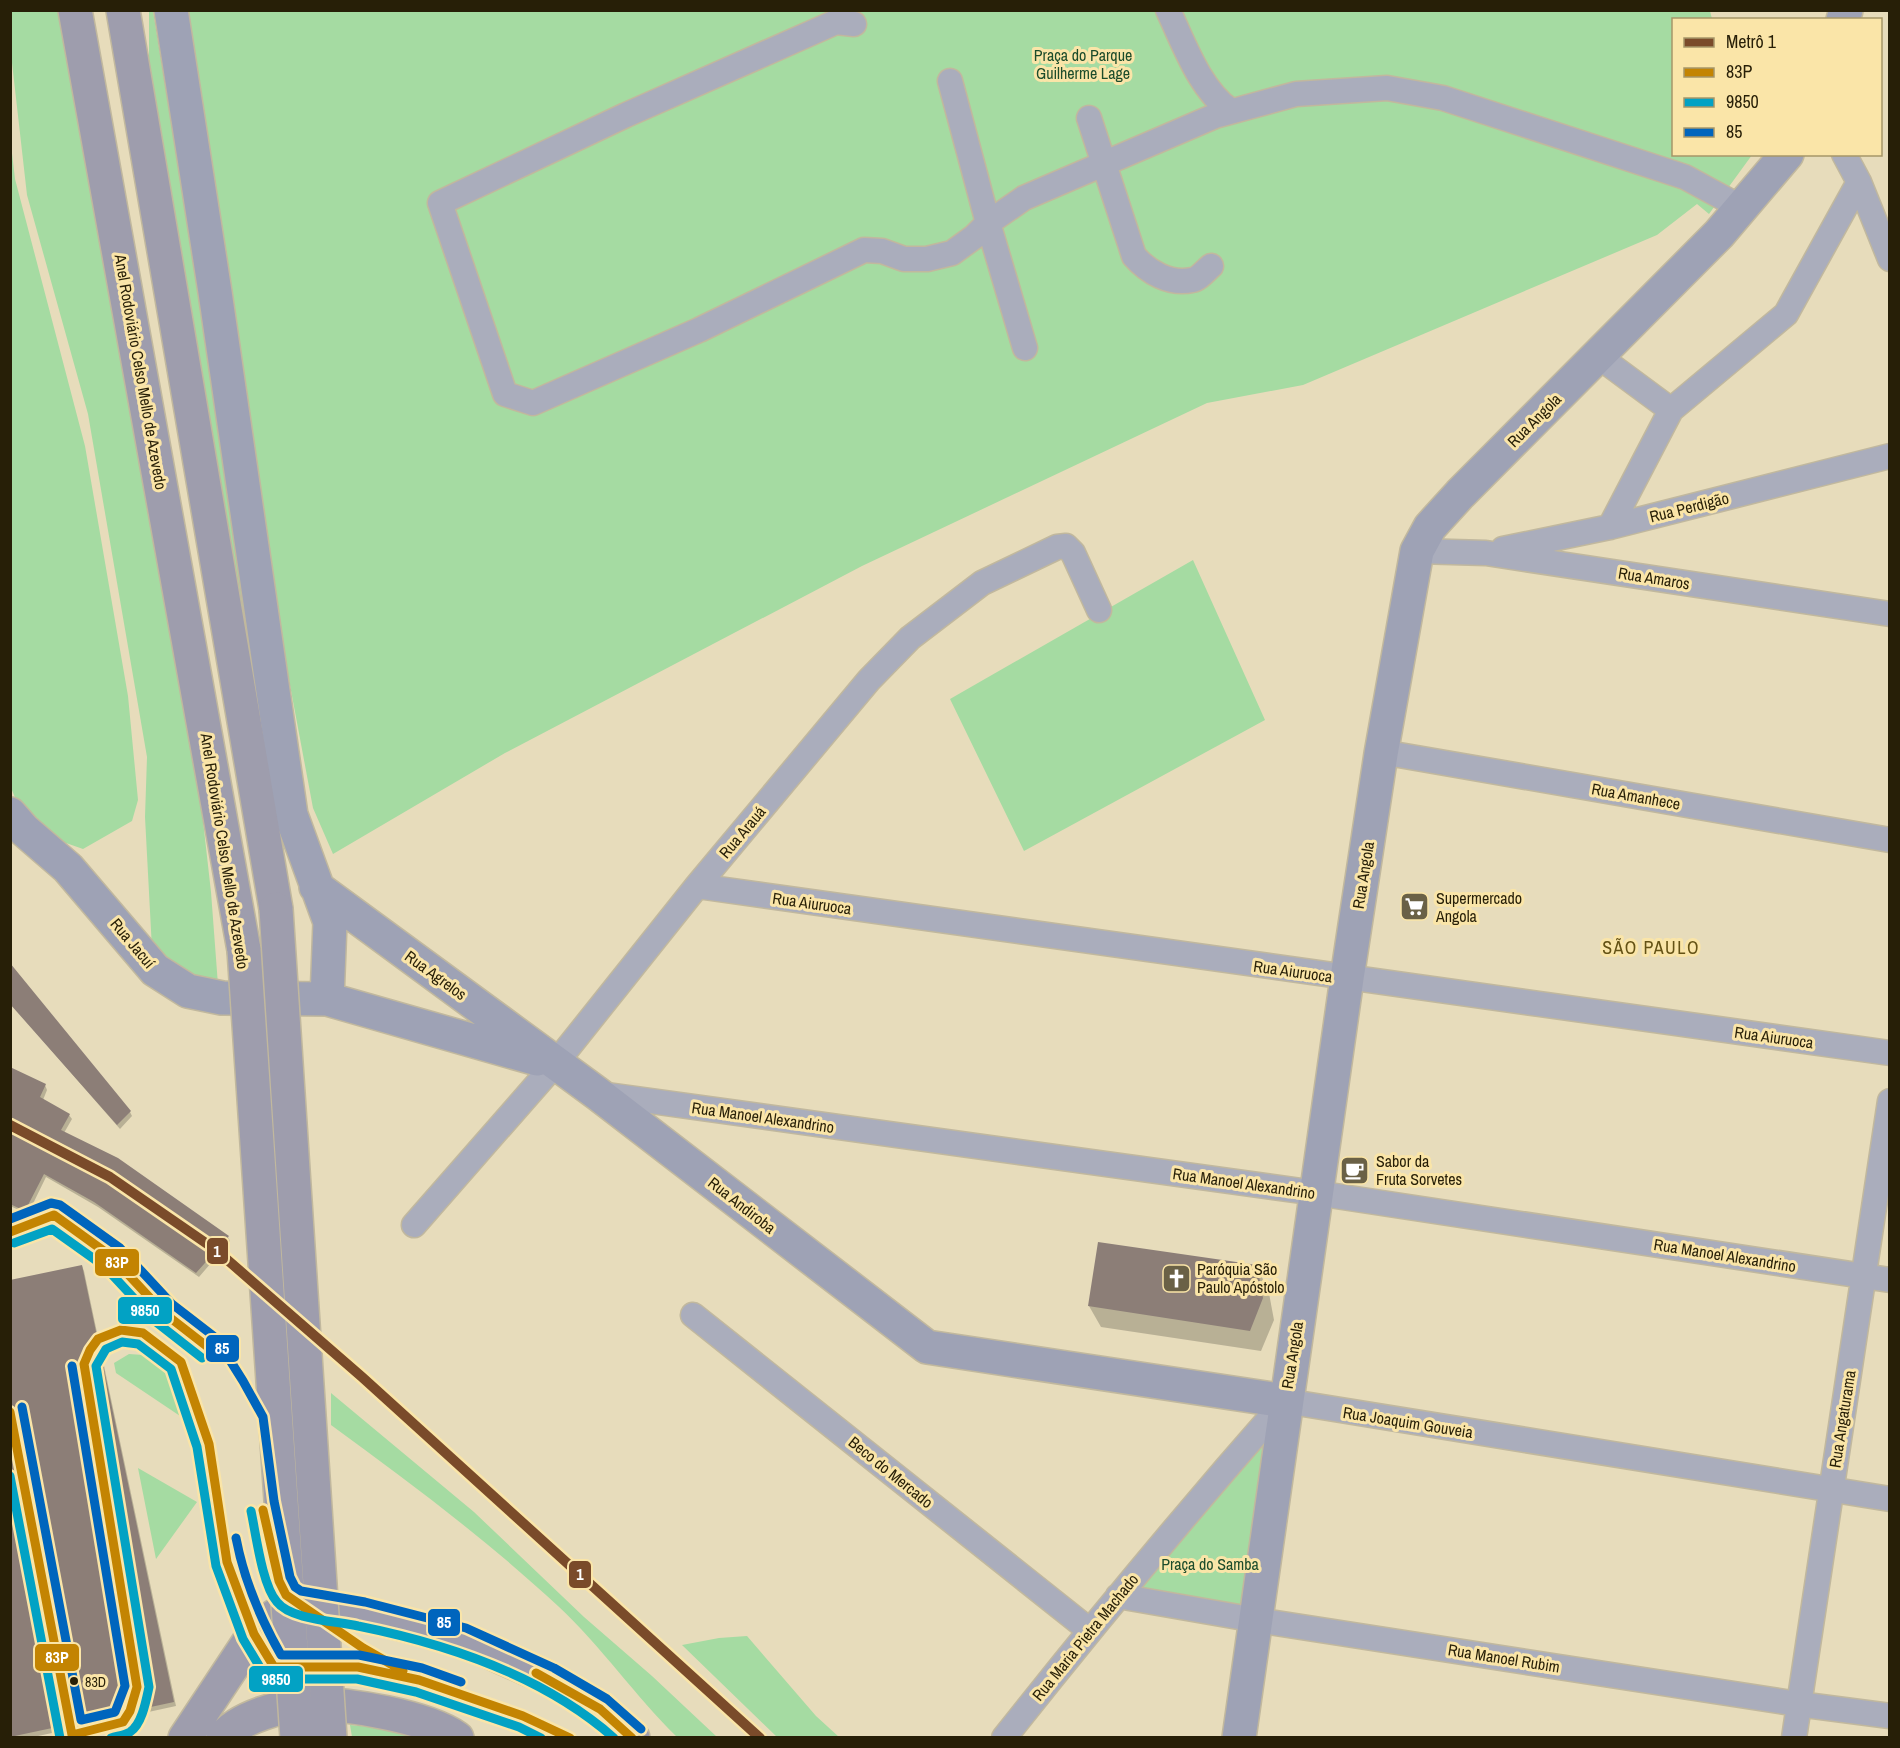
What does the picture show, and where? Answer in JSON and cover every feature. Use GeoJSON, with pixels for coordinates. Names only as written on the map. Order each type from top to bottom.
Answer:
{"type":"FeatureCollection","features":[{"type":"Feature","properties":{"kind":"highway","name":"Anel Rodoviário Celso Mello de Azevedo"},"geometry":{"type":"LineString","coordinates":[[75,10],[244,950],[297,1737]]}},
{"type":"Feature","properties":{"kind":"highway"},"geometry":{"type":"LineString","coordinates":[[123,10],[276,909],[330,1737]]}},
{"type":"Feature","properties":{"kind":"highway"},"geometry":{"type":"LineString","coordinates":[[139,10],[139,108]]}},
{"type":"Feature","properties":{"kind":"highway"},"geometry":{"type":"LineString","coordinates":[[185,1737],[254,1634],[273,1617],[296,1602],[362,1614],[461,1639],[548,1678],[600,1709],[633,1737]]}},
{"type":"Feature","properties":{"kind":"highway"},"geometry":{"type":"LineString","coordinates":[[223,1737],[250,1718],[282,1708],[310,1704],[403,1716],[430,1724],[457,1737]]}},
{"type":"Feature","properties":{"kind":"street"},"geometry":{"type":"LineString","coordinates":[[171,10],[215,292],[289,806],[330,922],[327,999],[555,1064]]}},
{"type":"Feature","properties":{"kind":"street"},"geometry":{"type":"LineString","coordinates":[[1168,10],[1208,89],[1217,102],[1230,111]]}},
{"type":"Feature","properties":{"kind":"street"},"geometry":{"type":"LineString","coordinates":[[854,24],[836,22],[626,115],[440,203],[505,394],[533,403],[699,330],[864,250],[882,251],[904,259],[927,260],[952,253],[988,223],[1024,198],[1105,165],[1142,146],[1230,111],[1296,94],[1388,88],[1443,98],[1685,177],[1742,208]]}},
{"type":"Feature","properties":{"kind":"street"},"geometry":{"type":"LineString","coordinates":[[950,81],[988,223],[1025,348]]}},
{"type":"Feature","properties":{"kind":"street"},"geometry":{"type":"LineString","coordinates":[[1089,118],[1134,256],[1144,268],[1168,279],[1194,280],[1211,266]]}},
{"type":"Feature","properties":{"kind":"street","name":"Rua Angola"},"geometry":{"type":"LineString","coordinates":[[1239,1737],[1347,978],[1381,754],[1417,551],[1430,527],[1460,494],[1742,208],[1785,156]]}},
{"type":"Feature","properties":{"kind":"street"},"geometry":{"type":"LineString","coordinates":[[1845,156],[1859,182],[1890,259]]}},
{"type":"Feature","properties":{"kind":"street"},"geometry":{"type":"LineString","coordinates":[[1610,527],[1671,410],[1786,314],[1859,182]]}},
{"type":"Feature","properties":{"kind":"street"},"geometry":{"type":"LineString","coordinates":[[1598,356],[1671,410]]}},
{"type":"Feature","properties":{"kind":"street","name":"Rua Perdigão"},"geometry":{"type":"LineString","coordinates":[[1486,553],[1610,527],[1889,455]]}},
{"type":"Feature","properties":{"kind":"street","name":"Rua Arauá"},"geometry":{"type":"LineString","coordinates":[[414,1225],[555,1064],[697,886],[869,680],[910,638],[982,583],[1057,547],[1066,546],[1073,553],[1099,609]]}},
{"type":"Feature","properties":{"kind":"street","name":"Rua Amaros"},"geometry":{"type":"LineString","coordinates":[[1417,551],[1486,553],[1890,614]]}},
{"type":"Feature","properties":{"kind":"street","name":"Rua Amanhece"},"geometry":{"type":"LineString","coordinates":[[1381,754],[1411,757],[1890,840]]}},
{"type":"Feature","properties":{"kind":"street","name":"Rua Jacuí"},"geometry":{"type":"LineString","coordinates":[[10,814],[24,830],[68,868],[155,970],[188,991],[222,998],[327,999]]}},
{"type":"Feature","properties":{"kind":"street","name":"Rua Aiuruoca"},"geometry":{"type":"LineString","coordinates":[[697,886],[1890,1053]]}},
{"type":"Feature","properties":{"kind":"street","name":"Rua Agrelos"},"geometry":{"type":"LineString","coordinates":[[316,887],[555,1064]]}},
{"type":"Feature","properties":{"kind":"street","name":"Rua Andiroba"},"geometry":{"type":"LineString","coordinates":[[555,1064],[598,1094],[927,1347]]}},
{"type":"Feature","properties":{"kind":"street","name":"Rua Manoel Alexandrino"},"geometry":{"type":"LineString","coordinates":[[598,1094],[1316,1193],[1890,1280]]}},
{"type":"Feature","properties":{"kind":"street","name":"Rua Angaturama"},"geometry":{"type":"LineString","coordinates":[[1794,1737],[1890,1101]]}},
{"type":"Feature","properties":{"kind":"street","name":"Beco do Mercado"},"geometry":{"type":"LineString","coordinates":[[693,1315],[1089,1630]]}},
{"type":"Feature","properties":{"kind":"street","name":"Rua Joaquim Gouveia"},"geometry":{"type":"LineString","coordinates":[[927,1347],[1285,1401],[1890,1499]]}},
{"type":"Feature","properties":{"kind":"street","name":"Rua Maria Pietra Machado"},"geometry":{"type":"LineString","coordinates":[[1004,1737],[1190,1508],[1285,1401]]}},
{"type":"Feature","properties":{"kind":"street","name":"Rua Manoel Rubim"},"geometry":{"type":"LineString","coordinates":[[1118,1596],[1256,1620],[1798,1704],[1890,1716]]}},
{"type":"Feature","properties":{"kind":"green space"},"geometry":{"type":"Polygon","coordinates":[[[10,11],[62,11],[190,705],[211,892],[218,985],[197,984],[152,949],[145,817],[147,757],[88,414],[27,195],[11,54],[10,11]]]}},
{"type":"Feature","properties":{"kind":"green space"},"geometry":{"type":"Polygon","coordinates":[[[149,11],[153,11],[220,422],[306,885],[268,821],[149,112],[149,11]]]}},
{"type":"Feature","properties":{"kind":"green space","name":"Praça do Parque Guilherme Lage"},"geometry":{"type":"Polygon","coordinates":[[[184,11],[1710,11],[1712,18],[1672,18],[1672,156],[1751,156],[1709,214],[1697,204],[1657,235],[1303,385],[1207,403],[862,566],[505,753],[333,854],[313,808],[272,589],[184,11]]]}},
{"type":"Feature","properties":{"kind":"green space"},"geometry":{"type":"Polygon","coordinates":[[[10,136],[15,179],[85,446],[128,696],[138,800],[132,821],[83,849],[49,837],[20,809],[11,788],[10,136]]]}},
{"type":"Feature","properties":{"kind":"green space"},"geometry":{"type":"Polygon","coordinates":[[[1193,560],[1265,720],[1024,851],[950,699],[1193,560]]]}},
{"type":"Feature","properties":{"kind":"green space"},"geometry":{"type":"Polygon","coordinates":[[[129,1354],[143,1355],[170,1376],[183,1400],[186,1420],[116,1373],[114,1363],[129,1354]]]}},
{"type":"Feature","properties":{"kind":"green space"},"geometry":{"type":"Polygon","coordinates":[[[331,1393],[474,1512],[584,1617],[717,1737],[677,1737],[558,1606],[447,1512],[331,1425],[331,1393]]]}},
{"type":"Feature","properties":{"kind":"green space","name":"Praça do Samba"},"geometry":{"type":"Polygon","coordinates":[[[1258,1444],[1267,1448],[1241,1608],[1137,1593],[1258,1444]]]}},
{"type":"Feature","properties":{"kind":"green space"},"geometry":{"type":"Polygon","coordinates":[[[138,1468],[197,1502],[156,1559],[138,1468]]]}},
{"type":"Feature","properties":{"kind":"green space"},"geometry":{"type":"Polygon","coordinates":[[[747,1636],[816,1716],[839,1737],[777,1737],[682,1645],[719,1638],[747,1636]]]}},
{"type":"Feature","properties":{"kind":"green space"},"geometry":{"type":"Polygon","coordinates":[[[350,1725],[390,1729],[417,1737],[352,1737],[350,1725]]]}},
{"type":"Feature","properties":{"kind":"building"},"geometry":{"type":"Polygon","coordinates":[[[10,963],[131,1111],[117,1125],[10,1004],[10,963]]]}},
{"type":"Feature","properties":{"kind":"building"},"geometry":{"type":"Polygon","coordinates":[[[10,1067],[46,1084],[40,1097],[70,1114],[61,1130],[118,1158],[229,1236],[196,1273],[94,1202],[44,1174],[25,1211],[10,1204],[10,1067]]]}},
{"type":"Feature","properties":{"kind":"building","name":"Paróquia São Paulo Apóstolo"},"geometry":{"type":"Polygon","coordinates":[[[1098,1242],[1257,1265],[1263,1298],[1250,1331],[1088,1306],[1098,1242]]]}},
{"type":"Feature","properties":{"kind":"building"},"geometry":{"type":"Polygon","coordinates":[[[82,1265],[174,1702],[10,1737],[10,1280],[82,1265]]]}},
{"type":"Feature","properties":{"kind":"metro line","name":"1"},"geometry":{"type":"LineString","coordinates":[[10,1125],[110,1177],[216,1250],[362,1377],[760,1738]]}},
{"type":"Feature","properties":{"kind":"transit line","name":"85"},"geometry":{"type":"LineString","coordinates":[[10,1219],[51,1203],[60,1205],[120,1248],[172,1304],[216,1338],[263,1417],[274,1501],[290,1577],[295,1587],[301,1591],[365,1602],[466,1628],[554,1668],[607,1699],[641,1729]]}},
{"type":"Feature","properties":{"kind":"transit line","name":"83P"},"geometry":{"type":"LineString","coordinates":[[10,1232],[54,1215],[112,1257],[164,1313],[209,1348]]}},
{"type":"Feature","properties":{"kind":"transit line","name":"9850"},"geometry":{"type":"LineString","coordinates":[[14,1243],[52,1229],[104,1266],[156,1322],[202,1358]]}},
{"type":"Feature","properties":{"kind":"transit line","name":"83P"},"geometry":{"type":"LineString","coordinates":[[10,1412],[72,1735],[123,1722],[130,1711],[137,1687],[84,1364],[98,1339],[121,1330],[143,1333],[181,1362],[209,1444],[227,1562],[254,1634],[274,1667],[358,1667],[419,1680],[523,1716],[570,1738]]}},
{"type":"Feature","properties":{"kind":"transit line","name":"9850"},"geometry":{"type":"LineString","coordinates":[[111,1738],[128,1733],[138,1724],[149,1687],[96,1366],[106,1349],[122,1342],[138,1344],[171,1369],[197,1447],[216,1566],[243,1639],[264,1674],[274,1679],[357,1679],[416,1692],[519,1727],[541,1738]]}},
{"type":"Feature","properties":{"kind":"transit line","name":"85"},"geometry":{"type":"LineString","coordinates":[[22,1407],[81,1720],[115,1712],[125,1686],[72,1366]]}},
{"type":"Feature","properties":{"kind":"transit line","name":"9850"},"geometry":{"type":"LineString","coordinates":[[10,1476],[60,1738]]}},
{"type":"Feature","properties":{"kind":"transit line","name":"83P"},"geometry":{"type":"LineString","coordinates":[[263,1510],[279,1581],[286,1595],[363,1648],[403,1671]]}},
{"type":"Feature","properties":{"kind":"transit line","name":"9850"},"geometry":{"type":"LineString","coordinates":[[251,1511],[267,1584],[277,1602],[284,1608],[315,1619],[392,1633],[460,1653],[494,1666],[558,1697],[587,1716],[614,1738]]}},
{"type":"Feature","properties":{"kind":"transit line","name":"85"},"geometry":{"type":"LineString","coordinates":[[236,1538],[243,1569],[254,1598],[281,1655],[359,1655],[422,1668],[461,1682]]}},
{"type":"Feature","properties":{"kind":"transit line","name":"83P"},"geometry":{"type":"LineString","coordinates":[[536,1673],[600,1709],[632,1738]]}},
{"type":"Feature","properties":{"kind":"place","name":"Supermercado Angola"},"geometry":{"type":"Point","coordinates":[1415,907]}},
{"type":"Feature","properties":{"kind":"place","name":"Sabor da Fruta Sorvetes"},"geometry":{"type":"Point","coordinates":[1355,1170]}},
{"type":"Feature","properties":{"kind":"place","name":"Paróquia São Paulo Apóstolo"},"geometry":{"type":"Point","coordinates":[1176,1278]}},
{"type":"Feature","properties":{"kind":"place","name":"83D"},"geometry":{"type":"Point","coordinates":[74,1681]}},
{"type":"Feature","properties":{"kind":"district","name":"SÃO PAULO"},"geometry":{"type":"Point","coordinates":[1651,948]}}]}
